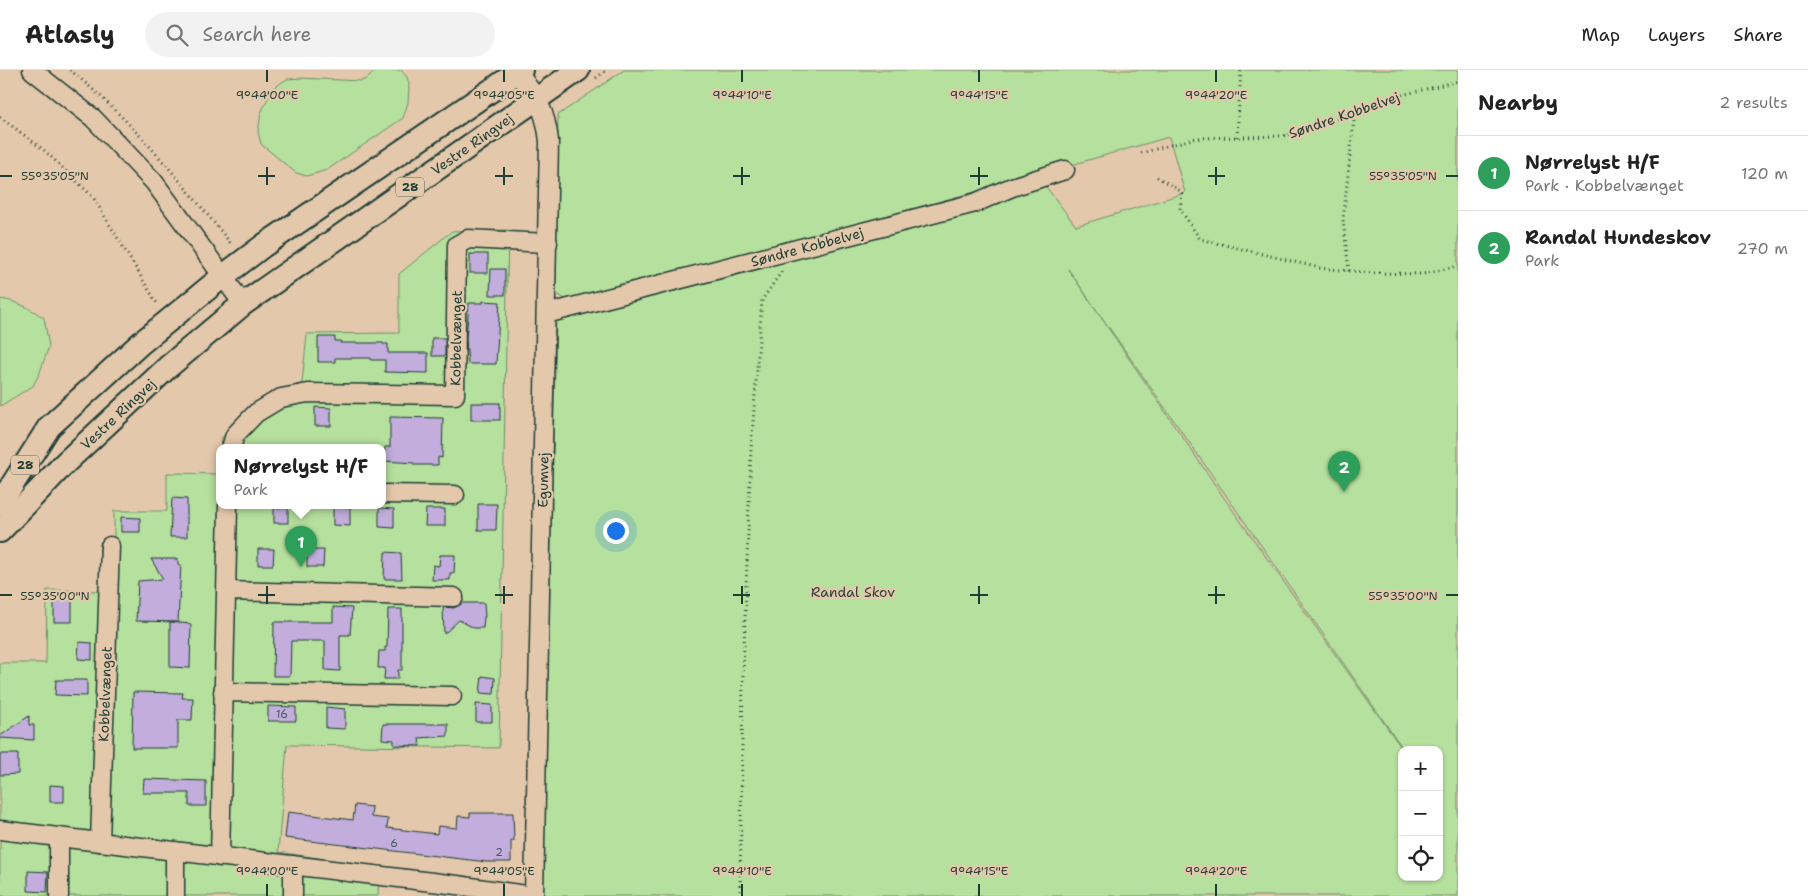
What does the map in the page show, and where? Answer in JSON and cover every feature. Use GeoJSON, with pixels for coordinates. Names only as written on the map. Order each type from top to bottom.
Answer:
{"type":"FeatureCollection","features":[{"type":"Feature","properties":{"kind":"main road","name":"Vestre Ringvej"},"geometry":{"type":"LineString","coordinates":[[0,531],[65,463],[168,366],[243,304],[578,70]]}},
{"type":"Feature","properties":{"kind":"main road","name":"28"},"geometry":{"type":"LineString","coordinates":[[0,504],[49,427],[141,343],[263,246],[519,71]]}},
{"type":"Feature","properties":{"kind":"street"},"geometry":{"type":"LineString","coordinates":[[32,70],[93,118],[154,182],[243,304]]}},
{"type":"Feature","properties":{"kind":"street","name":"Egumvej"},"geometry":{"type":"LineString","coordinates":[[519,71],[536,98],[546,120],[548,141],[548,243],[534,896]]}},
{"type":"Feature","properties":{"kind":"street","name":"Søndre Kobbelvej"},"geometry":{"type":"LineString","coordinates":[[546,314],[975,203],[1012,187],[1065,170]]}},
{"type":"Feature","properties":{"kind":"street","name":"Kobbelvænget"},"geometry":{"type":"LineString","coordinates":[[232,444],[235,435],[256,413],[281,398],[308,393],[455,396],[457,245],[468,239],[548,243]]}},
{"type":"Feature","properties":{"kind":"street"},"geometry":{"type":"LineString","coordinates":[[386,494],[455,495]]}},
{"type":"Feature","properties":{"kind":"street"},"geometry":{"type":"LineString","coordinates":[[220,857],[228,509]]}},
{"type":"Feature","properties":{"kind":"street","name":"Kobbelvænget"},"geometry":{"type":"LineString","coordinates":[[100,842],[110,546]]}},
{"type":"Feature","properties":{"kind":"street"},"geometry":{"type":"LineString","coordinates":[[227,591],[454,597]]}},
{"type":"Feature","properties":{"kind":"street"},"geometry":{"type":"LineString","coordinates":[[224,692],[452,696]]}},
{"type":"Feature","properties":{"kind":"street"},"geometry":{"type":"LineString","coordinates":[[0,830],[293,865],[457,890],[534,896]]}},
{"type":"Feature","properties":{"kind":"street"},"geometry":{"type":"LineString","coordinates":[[59,837],[59,896]]}},
{"type":"Feature","properties":{"kind":"street"},"geometry":{"type":"LineString","coordinates":[[175,851],[175,896]]}},
{"type":"Feature","properties":{"kind":"street"},"geometry":{"type":"LineString","coordinates":[[293,865],[293,896]]}},
{"type":"Feature","properties":{"kind":"path"},"geometry":{"type":"LineString","coordinates":[[1237,137],[1241,70]]}},
{"type":"Feature","properties":{"kind":"path","name":"Søndre Kobbelvej"},"geometry":{"type":"LineString","coordinates":[[1141,154],[1196,138],[1283,136],[1321,125],[1386,99],[1458,81]]}},
{"type":"Feature","properties":{"kind":"path"},"geometry":{"type":"LineString","coordinates":[[1350,271],[1343,220],[1355,111]]}},
{"type":"Feature","properties":{"kind":"path"},"geometry":{"type":"LineString","coordinates":[[0,116],[44,150],[93,197],[158,306]]}},
{"type":"Feature","properties":{"kind":"path"},"geometry":{"type":"LineString","coordinates":[[1157,177],[1182,192],[1180,209],[1200,239],[1320,268],[1423,274],[1458,266]]}},
{"type":"Feature","properties":{"kind":"path"},"geometry":{"type":"LineString","coordinates":[[740,896],[742,674],[751,449],[762,300],[784,268]]}},
{"type":"Feature","properties":{"kind":"green space"},"geometry":{"type":"Polygon","coordinates":[[[376,70],[401,70],[407,77],[409,84],[408,103],[403,118],[327,170],[307,176],[296,173],[261,144],[258,132],[261,113],[272,89],[287,79],[360,81],[367,79],[376,70]]]}},
{"type":"Feature","properties":{"kind":"green space","name":"Randal Skov"},"geometry":{"type":"Polygon","coordinates":[[[624,70],[1458,70],[1458,896],[543,896],[556,320],[823,252],[960,214],[1043,183],[1076,226],[1185,193],[1169,137],[1008,183],[568,301],[556,293],[558,115],[624,70]],[[1068,269],[1222,495],[1400,746],[1398,746],[1398,881],[1443,881],[1443,746],[1401,746],[1068,269]]]}},
{"type":"Feature","properties":{"kind":"green space"},"geometry":{"type":"Polygon","coordinates":[[[508,230],[499,748],[287,745],[278,852],[379,867],[378,896],[0,896],[0,663],[46,663],[47,590],[99,591],[100,545],[114,545],[114,511],[167,511],[167,473],[216,474],[216,509],[386,509],[386,444],[221,444],[222,437],[269,395],[302,383],[307,334],[399,333],[399,274],[452,231],[508,230]]]}},
{"type":"Feature","properties":{"kind":"green space"},"geometry":{"type":"Polygon","coordinates":[[[0,299],[12,301],[44,318],[49,346],[33,386],[0,406],[0,299]]]}},
{"type":"Feature","properties":{"kind":"building"},"geometry":{"type":"Polygon","coordinates":[[[470,254],[488,254],[488,273],[470,273],[470,254]]]}},
{"type":"Feature","properties":{"kind":"building"},"geometry":{"type":"Polygon","coordinates":[[[491,269],[505,269],[505,295],[490,295],[491,269]]]}},
{"type":"Feature","properties":{"kind":"building"},"geometry":{"type":"Polygon","coordinates":[[[483,301],[500,302],[496,364],[468,364],[466,338],[469,303],[483,303],[483,301]]]}},
{"type":"Feature","properties":{"kind":"building"},"geometry":{"type":"Polygon","coordinates":[[[318,337],[335,337],[335,341],[341,341],[340,343],[388,344],[388,353],[428,353],[428,373],[385,372],[385,360],[371,360],[371,358],[335,358],[335,362],[318,362],[318,337]]]}},
{"type":"Feature","properties":{"kind":"building"},"geometry":{"type":"Polygon","coordinates":[[[432,338],[445,338],[445,356],[432,356],[432,338]]]}},
{"type":"Feature","properties":{"kind":"building"},"geometry":{"type":"Polygon","coordinates":[[[471,403],[500,403],[500,420],[471,420],[471,403]]]}},
{"type":"Feature","properties":{"kind":"building"},"geometry":{"type":"Polygon","coordinates":[[[315,407],[331,408],[331,426],[315,426],[315,407]]]}},
{"type":"Feature","properties":{"kind":"building"},"geometry":{"type":"Polygon","coordinates":[[[390,417],[443,418],[442,458],[438,457],[438,465],[414,465],[414,463],[386,461],[386,447],[390,447],[390,417]]]}},
{"type":"Feature","properties":{"kind":"building"},"geometry":{"type":"Polygon","coordinates":[[[172,498],[187,499],[187,537],[170,537],[172,498]]]}},
{"type":"Feature","properties":{"kind":"building"},"geometry":{"type":"Polygon","coordinates":[[[478,504],[497,504],[496,530],[478,530],[478,504]]]}},
{"type":"Feature","properties":{"kind":"building"},"geometry":{"type":"Polygon","coordinates":[[[274,509],[288,509],[288,523],[274,523],[274,509]]]}},
{"type":"Feature","properties":{"kind":"building"},"geometry":{"type":"Polygon","coordinates":[[[333,509],[350,509],[350,526],[333,525],[333,509]]]}},
{"type":"Feature","properties":{"kind":"building"},"geometry":{"type":"Polygon","coordinates":[[[379,509],[394,509],[394,528],[379,527],[379,509]]]}},
{"type":"Feature","properties":{"kind":"building"},"geometry":{"type":"Polygon","coordinates":[[[426,509],[445,509],[445,526],[425,526],[426,509]]]}},
{"type":"Feature","properties":{"kind":"building"},"geometry":{"type":"Polygon","coordinates":[[[121,517],[140,518],[140,532],[121,532],[121,517]]]}},
{"type":"Feature","properties":{"kind":"building"},"geometry":{"type":"Polygon","coordinates":[[[258,549],[274,549],[273,565],[258,565],[258,549]]]}},
{"type":"Feature","properties":{"kind":"building"},"geometry":{"type":"Polygon","coordinates":[[[307,550],[324,550],[323,567],[307,567],[307,550]]]}},
{"type":"Feature","properties":{"kind":"building"},"geometry":{"type":"Polygon","coordinates":[[[385,552],[401,553],[402,579],[384,579],[385,552]]]}},
{"type":"Feature","properties":{"kind":"building"},"geometry":{"type":"Polygon","coordinates":[[[440,555],[455,555],[454,573],[450,573],[450,580],[432,580],[433,565],[439,566],[440,555]]]}},
{"type":"Feature","properties":{"kind":"building"},"geometry":{"type":"Polygon","coordinates":[[[151,559],[178,559],[178,565],[181,565],[178,622],[136,621],[138,581],[163,579],[151,559]]]}},
{"type":"Feature","properties":{"kind":"building"},"geometry":{"type":"Polygon","coordinates":[[[54,598],[72,598],[72,622],[54,622],[54,598]]]}},
{"type":"Feature","properties":{"kind":"building"},"geometry":{"type":"Polygon","coordinates":[[[462,603],[484,603],[485,617],[483,628],[474,628],[459,620],[444,634],[443,607],[454,608],[462,603]]]}},
{"type":"Feature","properties":{"kind":"building"},"geometry":{"type":"Polygon","coordinates":[[[333,607],[352,608],[350,635],[340,635],[340,671],[325,670],[325,641],[291,641],[290,676],[273,676],[274,622],[333,622],[333,607]]]}},
{"type":"Feature","properties":{"kind":"building"},"geometry":{"type":"Polygon","coordinates":[[[388,609],[402,609],[402,670],[398,670],[398,679],[384,679],[385,668],[378,668],[379,651],[385,651],[385,647],[387,647],[388,609]]]}},
{"type":"Feature","properties":{"kind":"building"},"geometry":{"type":"Polygon","coordinates":[[[170,622],[191,624],[190,668],[170,667],[170,622]]]}},
{"type":"Feature","properties":{"kind":"building"},"geometry":{"type":"Polygon","coordinates":[[[79,642],[92,643],[92,660],[78,659],[79,642]]]}},
{"type":"Feature","properties":{"kind":"building"},"geometry":{"type":"Polygon","coordinates":[[[482,676],[495,678],[494,694],[480,693],[482,676]]]}},
{"type":"Feature","properties":{"kind":"building"},"geometry":{"type":"Polygon","coordinates":[[[56,680],[87,680],[87,696],[55,695],[56,680]]]}},
{"type":"Feature","properties":{"kind":"building"},"geometry":{"type":"Polygon","coordinates":[[[133,692],[183,693],[182,698],[193,698],[192,720],[178,720],[178,748],[132,748],[133,692]]]}},
{"type":"Feature","properties":{"kind":"building"},"geometry":{"type":"Polygon","coordinates":[[[476,704],[492,705],[492,722],[476,722],[476,704]]]}},
{"type":"Feature","properties":{"kind":"building"},"geometry":{"type":"Polygon","coordinates":[[[268,706],[296,707],[296,721],[268,721],[268,706]]]}},
{"type":"Feature","properties":{"kind":"building"},"geometry":{"type":"Polygon","coordinates":[[[326,707],[345,709],[345,729],[326,728],[326,707]]]}},
{"type":"Feature","properties":{"kind":"building"},"geometry":{"type":"Polygon","coordinates":[[[29,716],[29,725],[34,725],[34,740],[0,738],[0,736],[29,716]]]}},
{"type":"Feature","properties":{"kind":"building"},"geometry":{"type":"Polygon","coordinates":[[[383,724],[448,724],[448,736],[419,738],[420,746],[394,745],[394,740],[382,739],[383,724]]]}},
{"type":"Feature","properties":{"kind":"building"},"geometry":{"type":"Polygon","coordinates":[[[0,754],[18,754],[18,774],[0,775],[0,754]]]}},
{"type":"Feature","properties":{"kind":"building"},"geometry":{"type":"Polygon","coordinates":[[[144,779],[206,781],[206,806],[189,806],[189,793],[143,793],[144,779]]]}},
{"type":"Feature","properties":{"kind":"building"},"geometry":{"type":"Polygon","coordinates":[[[50,785],[64,786],[64,802],[50,802],[50,785]]]}},
{"type":"Feature","properties":{"kind":"building"},"geometry":{"type":"Polygon","coordinates":[[[355,805],[372,807],[371,817],[388,819],[387,828],[437,834],[438,826],[457,828],[458,816],[470,817],[470,813],[513,813],[514,841],[511,841],[511,862],[487,862],[285,838],[288,812],[353,820],[355,805]]]}},
{"type":"Feature","properties":{"kind":"building"},"geometry":{"type":"Polygon","coordinates":[[[28,871],[48,872],[47,892],[28,891],[28,871]]]}},
{"type":"Feature","properties":{"kind":"place","name":"Randal Hundeskov"},"geometry":{"type":"Point","coordinates":[1344,492]}},
{"type":"Feature","properties":{"kind":"place","name":"Nørrelyst H/F"},"geometry":{"type":"Point","coordinates":[301,567]}}]}
